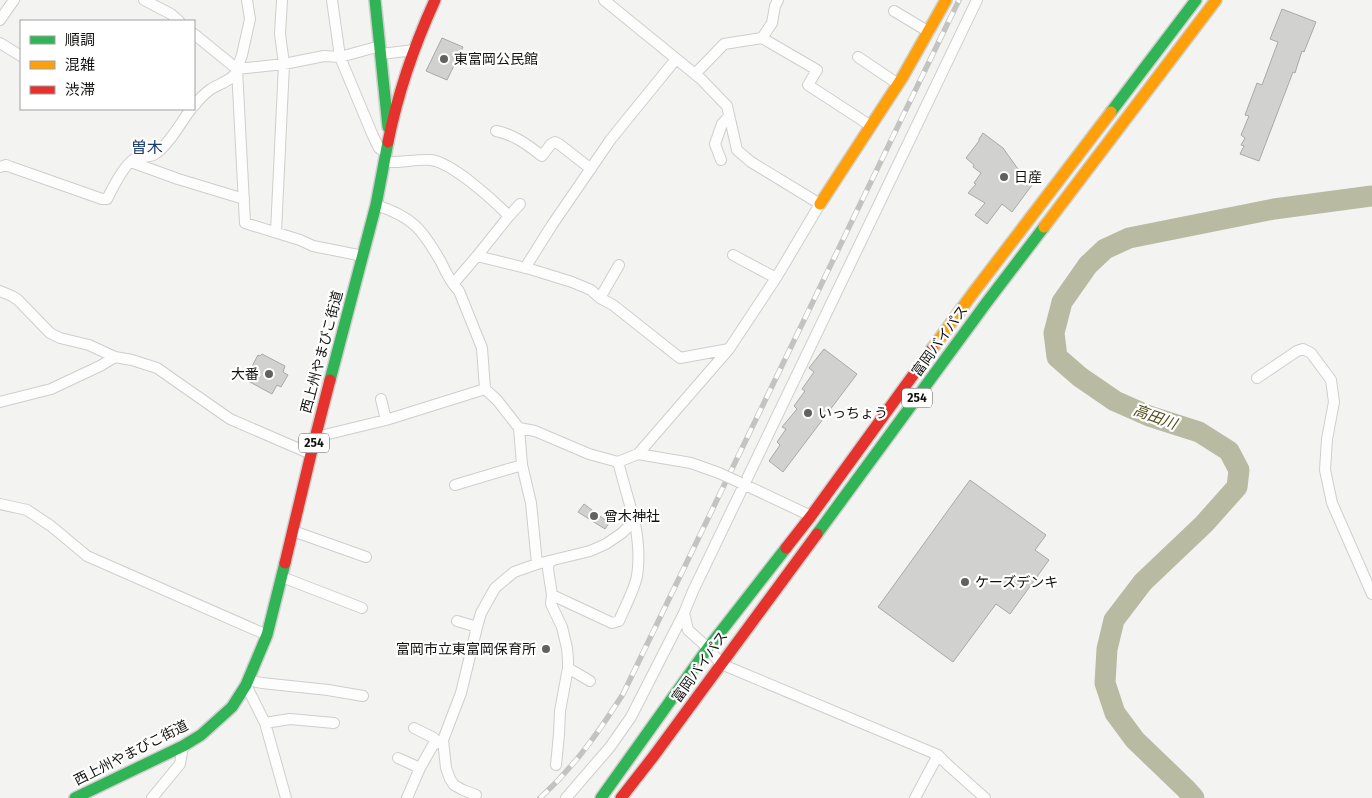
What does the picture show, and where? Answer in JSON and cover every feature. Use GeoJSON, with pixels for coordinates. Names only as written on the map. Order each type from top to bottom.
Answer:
{"type":"FeatureCollection","features":[{"type":"Feature","properties":{"kind":"main road"},"geometry":{"type":"LineString","coordinates":[[375,0],[389,137]]}},
{"type":"Feature","properties":{"kind":"main road","name":"西上州やまびこ街道"},"geometry":{"type":"LineString","coordinates":[[75,798],[184,746],[201,735],[232,707],[247,683],[267,635],[311,454],[376,205],[389,137],[402,84],[435,0]]}},
{"type":"Feature","properties":{"kind":"main road"},"geometry":{"type":"LineString","coordinates":[[820,204],[898,84],[946,0]]}},
{"type":"Feature","properties":{"kind":"main road","name":"富岡バイパス"},"geometry":{"type":"LineString","coordinates":[[601,798],[708,648],[811,516],[973,293],[1196,0]]}},
{"type":"Feature","properties":{"kind":"main road","name":"富岡バイパス"},"geometry":{"type":"LineString","coordinates":[[620,798],[653,757],[987,302],[1216,0]]}},
{"type":"Feature","properties":{"kind":"street"},"geometry":{"type":"LineString","coordinates":[[0,20],[14,0]]}},
{"type":"Feature","properties":{"kind":"street"},"geometry":{"type":"LineString","coordinates":[[144,0],[171,14],[178,20]]}},
{"type":"Feature","properties":{"kind":"street"},"geometry":{"type":"LineString","coordinates":[[195,105],[202,96],[213,88],[235,76],[250,19],[248,0]]}},
{"type":"Feature","properties":{"kind":"street"},"geometry":{"type":"LineString","coordinates":[[276,232],[284,64],[280,34],[282,0]]}},
{"type":"Feature","properties":{"kind":"street"},"geometry":{"type":"LineString","coordinates":[[332,0],[340,57],[373,136],[385,158],[396,163],[430,160],[439,162],[459,174],[509,216]]}},
{"type":"Feature","properties":{"kind":"street"},"geometry":{"type":"LineString","coordinates":[[519,428],[535,431],[590,454],[618,462],[638,454],[730,348],[776,278],[820,204],[751,162],[737,150],[727,106],[695,74],[604,0]]}},
{"type":"Feature","properties":{"kind":"street"},"geometry":{"type":"LineString","coordinates":[[762,38],[772,24],[778,0]]}},
{"type":"Feature","properties":{"kind":"street"},"geometry":{"type":"LineString","coordinates":[[566,798],[610,747],[631,717],[684,613],[742,484],[977,0]]}},
{"type":"Feature","properties":{"kind":"street"},"geometry":{"type":"LineString","coordinates":[[894,11],[929,32]]}},
{"type":"Feature","properties":{"kind":"street"},"geometry":{"type":"LineString","coordinates":[[195,35],[237,70],[246,223],[300,240],[312,246],[363,256]]}},
{"type":"Feature","properties":{"kind":"street"},"geometry":{"type":"LineString","coordinates":[[695,74],[724,44],[762,38],[817,70],[808,85],[871,126]]}},
{"type":"Feature","properties":{"kind":"street"},"geometry":{"type":"LineString","coordinates":[[0,43],[20,55]]}},
{"type":"Feature","properties":{"kind":"street"},"geometry":{"type":"LineString","coordinates":[[237,70],[284,64],[324,56],[340,57],[381,50],[414,50]]}},
{"type":"Feature","properties":{"kind":"street"},"geometry":{"type":"LineString","coordinates":[[858,57],[898,84]]}},
{"type":"Feature","properties":{"kind":"street"},"geometry":{"type":"LineString","coordinates":[[526,268],[552,225],[611,139],[676,59]]}},
{"type":"Feature","properties":{"kind":"street"},"geometry":{"type":"LineString","coordinates":[[0,166],[11,166],[102,198],[107,198],[122,172],[131,162],[135,158],[154,155],[167,142],[190,110]]}},
{"type":"Feature","properties":{"kind":"street"},"geometry":{"type":"LineString","coordinates":[[721,160],[715,144],[722,124],[729,116]]}},
{"type":"Feature","properties":{"kind":"street"},"geometry":{"type":"LineString","coordinates":[[496,131],[505,132],[542,156],[551,144],[555,142],[591,169]]}},
{"type":"Feature","properties":{"kind":"street"},"geometry":{"type":"LineString","coordinates":[[131,162],[178,179],[244,199]]}},
{"type":"Feature","properties":{"kind":"street"},"geometry":{"type":"LineString","coordinates":[[453,284],[520,204]]}},
{"type":"Feature","properties":{"kind":"street"},"geometry":{"type":"LineString","coordinates":[[376,205],[395,212],[413,222],[430,242],[453,284],[460,291],[482,348],[485,389],[497,400],[519,428],[522,465],[531,503],[537,564]]}},
{"type":"Feature","properties":{"kind":"street"},"geometry":{"type":"LineString","coordinates":[[733,255],[776,278]]}},
{"type":"Feature","properties":{"kind":"street"},"geometry":{"type":"LineString","coordinates":[[477,256],[526,268],[572,282],[590,290],[613,305],[680,358],[730,348]]}},
{"type":"Feature","properties":{"kind":"street"},"geometry":{"type":"LineString","coordinates":[[600,298],[619,266]]}},
{"type":"Feature","properties":{"kind":"street"},"geometry":{"type":"LineString","coordinates":[[0,291],[18,300],[50,333],[60,338],[89,345],[115,357],[157,368],[230,418],[311,454]]}},
{"type":"Feature","properties":{"kind":"street"},"geometry":{"type":"LineString","coordinates":[[1257,378],[1296,351],[1303,349],[1311,352],[1331,380],[1334,402],[1327,439],[1325,470],[1332,503],[1372,594]]}},
{"type":"Feature","properties":{"kind":"street"},"geometry":{"type":"LineString","coordinates":[[0,402],[51,389],[115,357]]}},
{"type":"Feature","properties":{"kind":"street"},"geometry":{"type":"LineString","coordinates":[[316,437],[386,420],[485,389]]}},
{"type":"Feature","properties":{"kind":"street"},"geometry":{"type":"LineString","coordinates":[[381,399],[386,420]]}},
{"type":"Feature","properties":{"kind":"street"},"geometry":{"type":"LineString","coordinates":[[638,454],[691,463],[719,473],[811,516]]}},
{"type":"Feature","properties":{"kind":"street"},"geometry":{"type":"LineString","coordinates":[[552,595],[612,623],[619,621],[637,576],[638,551],[637,529],[618,462]]}},
{"type":"Feature","properties":{"kind":"street"},"geometry":{"type":"LineString","coordinates":[[455,485],[522,465]]}},
{"type":"Feature","properties":{"kind":"street"},"geometry":{"type":"LineString","coordinates":[[0,504],[27,510],[51,526],[87,556],[267,635]]}},
{"type":"Feature","properties":{"kind":"street"},"geometry":{"type":"LineString","coordinates":[[407,798],[420,768],[434,745],[440,741],[461,693],[481,613],[495,588],[514,572],[537,564],[590,551],[606,544],[628,527],[633,516]]}},
{"type":"Feature","properties":{"kind":"street"},"geometry":{"type":"LineString","coordinates":[[293,531],[366,557]]}},
{"type":"Feature","properties":{"kind":"street"},"geometry":{"type":"LineString","coordinates":[[549,562],[551,604],[565,637],[568,668],[560,711],[556,765]]}},
{"type":"Feature","properties":{"kind":"street"},"geometry":{"type":"LineString","coordinates":[[282,577],[362,608]]}},
{"type":"Feature","properties":{"kind":"street"},"geometry":{"type":"LineString","coordinates":[[684,613],[688,630],[708,648],[721,664],[938,755],[986,798]]}},
{"type":"Feature","properties":{"kind":"street"},"geometry":{"type":"LineString","coordinates":[[457,621],[477,627]]}},
{"type":"Feature","properties":{"kind":"street"},"geometry":{"type":"LineString","coordinates":[[568,668],[590,681]]}},
{"type":"Feature","properties":{"kind":"street"},"geometry":{"type":"LineString","coordinates":[[286,798],[265,723],[247,683],[328,690],[363,696]]}},
{"type":"Feature","properties":{"kind":"street"},"geometry":{"type":"LineString","coordinates":[[265,723],[290,719],[334,723]]}},
{"type":"Feature","properties":{"kind":"street"},"geometry":{"type":"LineString","coordinates":[[414,728],[440,741]]}},
{"type":"Feature","properties":{"kind":"street"},"geometry":{"type":"LineString","coordinates":[[440,741],[450,779],[454,785],[476,795]]}},
{"type":"Feature","properties":{"kind":"street"},"geometry":{"type":"LineString","coordinates":[[152,798],[180,764],[184,746]]}},
{"type":"Feature","properties":{"kind":"street"},"geometry":{"type":"LineString","coordinates":[[915,798],[938,755]]}},
{"type":"Feature","properties":{"kind":"street"},"geometry":{"type":"LineString","coordinates":[[398,758],[420,768]]}},
{"type":"Feature","properties":{"kind":"building"},"geometry":{"type":"Polygon","coordinates":[[[1282,9],[1316,22],[1304,52],[1302,51],[1295,73],[1293,72],[1259,161],[1240,154],[1244,146],[1241,145],[1245,138],[1241,135],[1249,116],[1245,115],[1257,83],[1262,85],[1278,42],[1270,39],[1282,9]]]}},
{"type":"Feature","properties":{"kind":"building","name":"東富岡公民館"},"geometry":{"type":"Polygon","coordinates":[[[442,38],[463,47],[447,80],[426,71],[442,38]]]}},
{"type":"Feature","properties":{"kind":"building","name":"日産"},"geometry":{"type":"Polygon","coordinates":[[[983,133],[1003,148],[1018,169],[1035,181],[1012,212],[1002,204],[987,224],[975,215],[985,203],[968,193],[976,184],[974,183],[981,173],[966,158],[983,133]]]}},
{"type":"Feature","properties":{"kind":"building","name":"いっちょう"},"geometry":{"type":"Polygon","coordinates":[[[824,349],[857,374],[783,472],[769,461],[780,445],[777,442],[786,429],[782,427],[797,409],[794,406],[805,391],[802,389],[814,372],[809,368],[824,349]]]}},
{"type":"Feature","properties":{"kind":"building","name":"大番"},"geometry":{"type":"Polygon","coordinates":[[[262,354],[285,366],[283,372],[288,375],[281,387],[277,385],[272,394],[248,381],[253,371],[250,370],[258,355],[262,354]]]}},
{"type":"Feature","properties":{"kind":"building","name":"ケーズデンキ"},"geometry":{"type":"Polygon","coordinates":[[[970,480],[1046,535],[1035,550],[1049,560],[1010,614],[996,604],[953,662],[878,607],[970,480]]]}},
{"type":"Feature","properties":{"kind":"building","name":"曾木神社"},"geometry":{"type":"Polygon","coordinates":[[[584,504],[609,523],[605,529],[578,512],[584,504]]]}},
{"type":"Feature","properties":{"kind":"waterway","name":"高田川"},"geometry":{"type":"LineString","coordinates":[[1194,798],[1135,740],[1115,713],[1105,683],[1107,649],[1114,620],[1143,582],[1204,524],[1237,487],[1239,470],[1229,451],[1199,432],[1149,416],[1115,401],[1080,377],[1057,357],[1054,333],[1062,302],[1088,265],[1105,249],[1129,238],[1274,209],[1372,196]]}},
{"type":"Feature","properties":{"kind":"railway"},"geometry":{"type":"LineString","coordinates":[[540,798],[585,749],[623,694],[959,0]]}},
{"type":"Feature","properties":{"kind":"traffic: fast"},"geometry":{"type":"LineString","coordinates":[[375,0],[388,127]]}},
{"type":"Feature","properties":{"kind":"traffic: fast"},"geometry":{"type":"LineString","coordinates":[[1111,112],[1196,0]]}},
{"type":"Feature","properties":{"kind":"traffic: fast"},"geometry":{"type":"LineString","coordinates":[[330,380],[376,205],[388,142]]}},
{"type":"Feature","properties":{"kind":"traffic: fast"},"geometry":{"type":"LineString","coordinates":[[817,534],[1044,227]]}},
{"type":"Feature","properties":{"kind":"traffic: fast"},"geometry":{"type":"LineString","coordinates":[[601,798],[708,648],[786,548]]}},
{"type":"Feature","properties":{"kind":"traffic: fast"},"geometry":{"type":"LineString","coordinates":[[75,798],[183,746],[201,735],[232,707],[246,685],[267,635],[285,563]]}},
{"type":"Feature","properties":{"kind":"traffic: slow"},"geometry":{"type":"LineString","coordinates":[[820,204],[902,78],[946,0]]}},
{"type":"Feature","properties":{"kind":"traffic: slow"},"geometry":{"type":"LineString","coordinates":[[1044,227],[1216,0]]}},
{"type":"Feature","properties":{"kind":"traffic: slow"},"geometry":{"type":"LineString","coordinates":[[932,349],[1111,112]]}},
{"type":"Feature","properties":{"kind":"traffic: jam"},"geometry":{"type":"LineString","coordinates":[[388,142],[407,70],[435,0]]}},
{"type":"Feature","properties":{"kind":"traffic: jam"},"geometry":{"type":"LineString","coordinates":[[786,548],[932,349]]}},
{"type":"Feature","properties":{"kind":"traffic: jam"},"geometry":{"type":"LineString","coordinates":[[285,563],[330,380]]}},
{"type":"Feature","properties":{"kind":"traffic: jam"},"geometry":{"type":"LineString","coordinates":[[621,798],[817,534]]}},
{"type":"Feature","properties":{"kind":"place","name":"東富岡公民館"},"geometry":{"type":"Point","coordinates":[444,59]}},
{"type":"Feature","properties":{"kind":"place","name":"日産"},"geometry":{"type":"Point","coordinates":[1004,177]}},
{"type":"Feature","properties":{"kind":"place","name":"大番"},"geometry":{"type":"Point","coordinates":[269,374]}},
{"type":"Feature","properties":{"kind":"place","name":"いっちょう"},"geometry":{"type":"Point","coordinates":[808,413]}},
{"type":"Feature","properties":{"kind":"place","name":"曾木神社"},"geometry":{"type":"Point","coordinates":[594,516]}},
{"type":"Feature","properties":{"kind":"place","name":"ケーズデンキ"},"geometry":{"type":"Point","coordinates":[965,582]}},
{"type":"Feature","properties":{"kind":"place","name":"富岡市立東富岡保育所"},"geometry":{"type":"Point","coordinates":[546,649]}},
{"type":"Feature","properties":{"kind":"district","name":"曽木"},"geometry":{"type":"Point","coordinates":[147,147]}}]}
